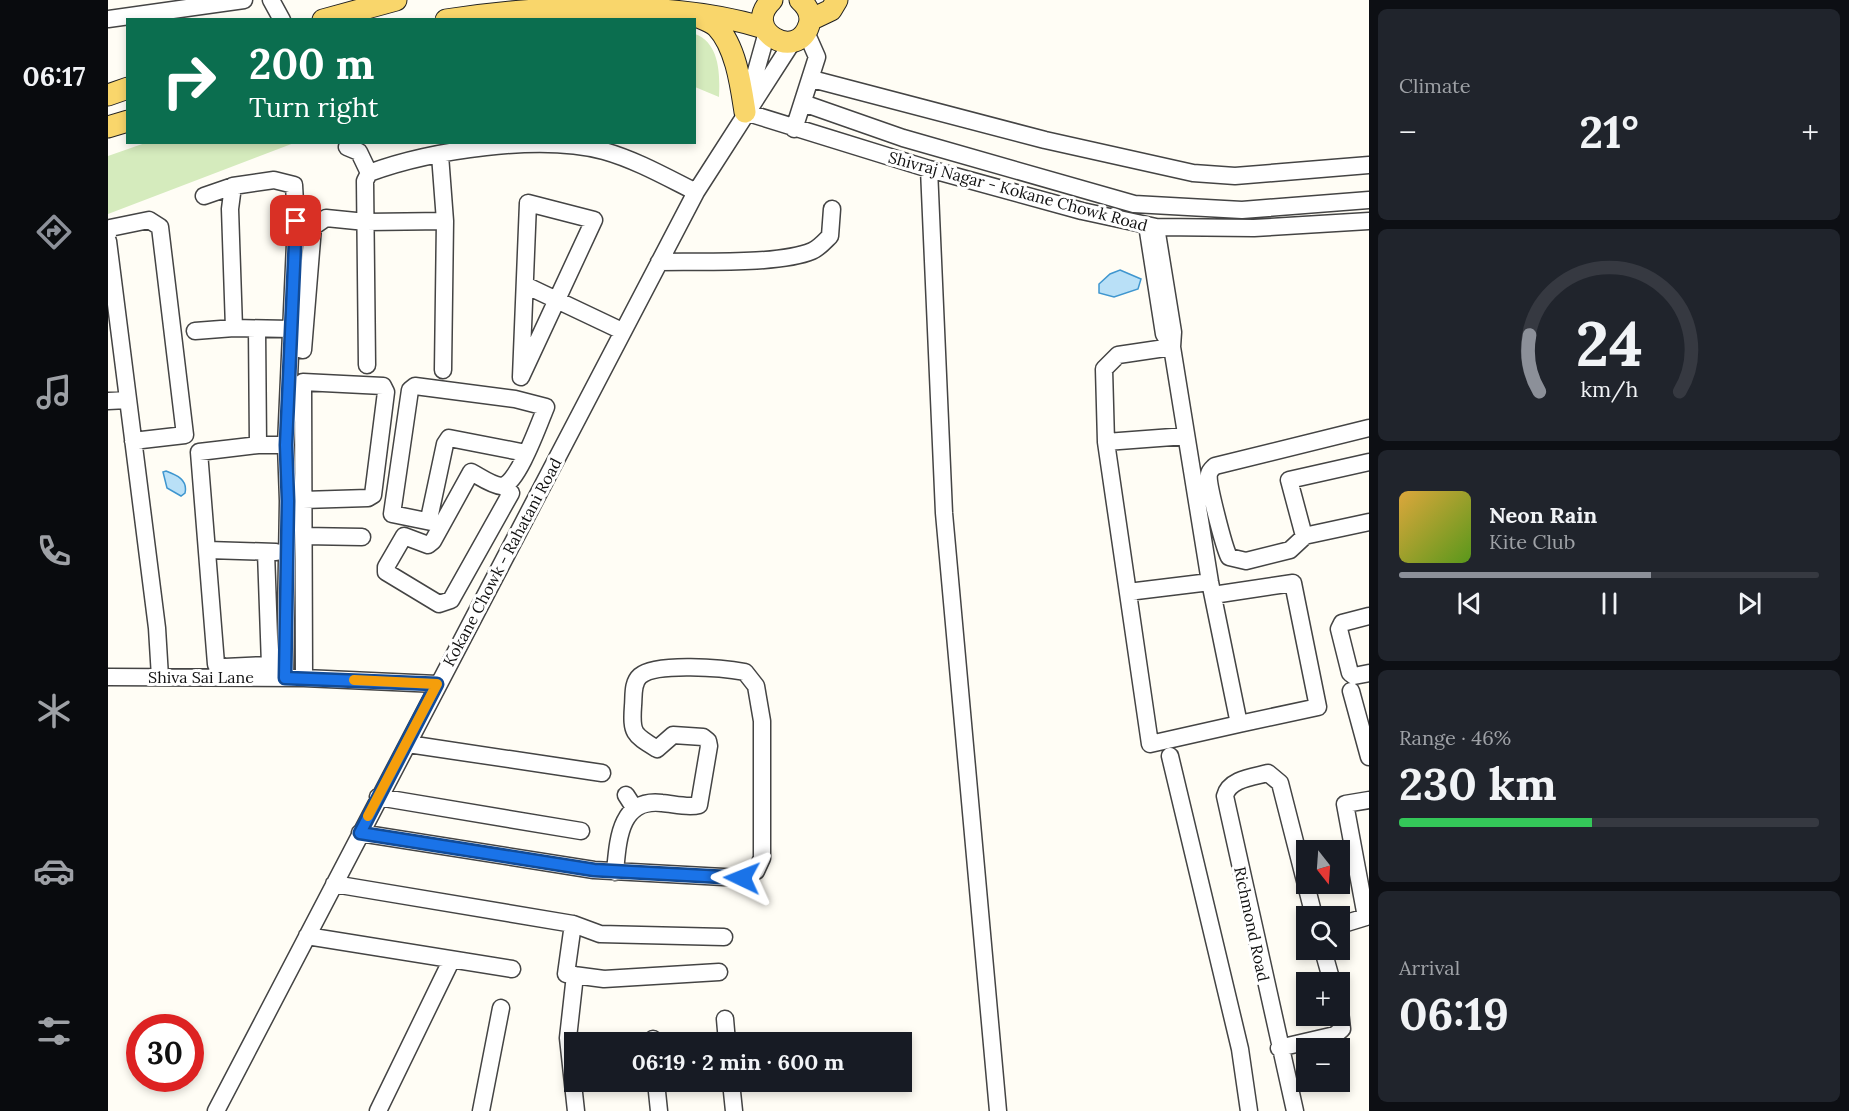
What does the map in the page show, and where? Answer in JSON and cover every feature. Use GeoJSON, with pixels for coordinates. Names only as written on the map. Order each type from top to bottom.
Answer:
{"type":"FeatureCollection","features":[{"type":"Feature","properties":{"kind":"main road"},"geometry":{"type":"LineString","coordinates":[[330,18],[396,0]]}},
{"type":"Feature","properties":{"kind":"main road"},"geometry":{"type":"LineString","coordinates":[[765,30],[763,14],[772,0]]}},
{"type":"Feature","properties":{"kind":"main road"},"geometry":{"type":"LineString","coordinates":[[800,0],[809,11],[803,31]]}},
{"type":"Feature","properties":{"kind":"main road"},"geometry":{"type":"LineString","coordinates":[[458,18],[521,8],[604,3],[673,3],[715,13],[736,14],[765,30],[778,41],[803,31],[831,10],[837,0]]}},
{"type":"Feature","properties":{"kind":"main road"},"geometry":{"type":"LineString","coordinates":[[673,3],[717,27],[735,60],[745,112]]}},
{"type":"Feature","properties":{"kind":"main road"},"geometry":{"type":"LineString","coordinates":[[108,94],[126,89]]}},
{"type":"Feature","properties":{"kind":"main road"},"geometry":{"type":"LineString","coordinates":[[108,128],[126,122]]}},
{"type":"Feature","properties":{"kind":"street"},"geometry":{"type":"LineString","coordinates":[[108,19],[244,0]]}},
{"type":"Feature","properties":{"kind":"street"},"geometry":{"type":"LineString","coordinates":[[271,0],[281,18]]}},
{"type":"Feature","properties":{"kind":"street"},"geometry":{"type":"LineString","coordinates":[[745,112],[765,30]]}},
{"type":"Feature","properties":{"kind":"street"},"geometry":{"type":"LineString","coordinates":[[745,112],[803,31],[815,47],[818,57],[794,129]]}},
{"type":"Feature","properties":{"kind":"street"},"geometry":{"type":"LineString","coordinates":[[812,79],[1045,140],[1193,173],[1235,176],[1369,165]]}},
{"type":"Feature","properties":{"kind":"street","name":"Shivraj Nagar - Kokane Chowk Road"},"geometry":{"type":"LineString","coordinates":[[802,103],[903,138],[1134,204],[1242,210],[1369,200]]}},
{"type":"Feature","properties":{"kind":"street","name":"Shivraj Nagar - Kokane Chowk Road"},"geometry":{"type":"LineString","coordinates":[[745,112],[929,169],[1082,211],[1152,226],[1254,228],[1369,221]]}},
{"type":"Feature","properties":{"kind":"street","name":"Kokane Chowk - Rahatani Road"},"geometry":{"type":"LineString","coordinates":[[216,1111],[622,331],[696,192],[745,112]]}},
{"type":"Feature","properties":{"kind":"street"},"geometry":{"type":"LineString","coordinates":[[367,365],[365,181],[369,173],[440,155],[523,144]]}},
{"type":"Feature","properties":{"kind":"street"},"geometry":{"type":"LineString","coordinates":[[561,144],[603,151],[646,167],[696,192]]}},
{"type":"Feature","properties":{"kind":"street"},"geometry":{"type":"LineString","coordinates":[[347,147],[359,152],[369,173]]}},
{"type":"Feature","properties":{"kind":"street"},"geometry":{"type":"LineString","coordinates":[[440,155],[445,221],[443,370]]}},
{"type":"Feature","properties":{"kind":"street"},"geometry":{"type":"LineString","coordinates":[[929,169],[944,513],[998,1111]]}},
{"type":"Feature","properties":{"kind":"street"},"geometry":{"type":"LineString","coordinates":[[204,196],[233,186],[274,180],[294,185],[296,221],[286,445],[288,501],[280,669]]}},
{"type":"Feature","properties":{"kind":"street"},"geometry":{"type":"LineString","coordinates":[[233,186],[230,209],[234,328]]}},
{"type":"Feature","properties":{"kind":"street"},"geometry":{"type":"LineString","coordinates":[[528,203],[594,220],[521,377],[525,285],[528,203]]}},
{"type":"Feature","properties":{"kind":"street"},"geometry":{"type":"LineString","coordinates":[[659,262],[772,258],[802,254],[814,250],[830,236],[832,209]]}},
{"type":"Feature","properties":{"kind":"street"},"geometry":{"type":"LineString","coordinates":[[303,350],[313,227],[326,218],[366,222],[445,221]]}},
{"type":"Feature","properties":{"kind":"street"},"geometry":{"type":"LineString","coordinates":[[108,234],[110,228],[141,221],[149,220],[160,227],[184,423],[185,435],[133,441]]}},
{"type":"Feature","properties":{"kind":"street"},"geometry":{"type":"LineString","coordinates":[[1152,226],[1164,334],[1172,347],[1212,589],[1239,724]]}},
{"type":"Feature","properties":{"kind":"street"},"geometry":{"type":"LineString","coordinates":[[108,241],[157,628],[160,677]]}},
{"type":"Feature","properties":{"kind":"street"},"geometry":{"type":"LineString","coordinates":[[525,285],[622,331]]}},
{"type":"Feature","properties":{"kind":"street"},"geometry":{"type":"LineString","coordinates":[[195,331],[234,328],[291,329]]}},
{"type":"Feature","properties":{"kind":"street"},"geometry":{"type":"LineString","coordinates":[[257,329],[258,445]]}},
{"type":"Feature","properties":{"kind":"street"},"geometry":{"type":"LineString","coordinates":[[1128,592],[1293,583],[1318,707],[1150,744],[1106,442],[1104,369],[1118,355],[1172,347]]}},
{"type":"Feature","properties":{"kind":"street"},"geometry":{"type":"LineString","coordinates":[[303,500],[368,498],[374,495],[386,392],[383,386],[303,382],[303,500],[304,536],[304,678]]}},
{"type":"Feature","properties":{"kind":"street"},"geometry":{"type":"LineString","coordinates":[[435,521],[392,514],[410,390],[415,386],[515,399],[546,406],[519,470],[503,486]]}},
{"type":"Feature","properties":{"kind":"street"},"geometry":{"type":"LineString","coordinates":[[108,401],[128,400]]}},
{"type":"Feature","properties":{"kind":"street"},"geometry":{"type":"LineString","coordinates":[[1369,428],[1225,464],[1210,470],[1208,474],[1229,557],[1246,561],[1290,550],[1305,536],[1369,522]]}},
{"type":"Feature","properties":{"kind":"street"},"geometry":{"type":"LineString","coordinates":[[1106,442],[1186,436]]}},
{"type":"Feature","properties":{"kind":"street"},"geometry":{"type":"LineString","coordinates":[[435,521],[471,472],[503,486],[511,494],[451,600],[442,604],[397,580],[385,570],[399,540],[409,536],[428,545],[433,541],[435,521],[445,444],[449,438],[526,453]]}},
{"type":"Feature","properties":{"kind":"street"},"geometry":{"type":"LineString","coordinates":[[280,669],[225,668],[216,664],[199,452],[258,445],[286,445]]}},
{"type":"Feature","properties":{"kind":"street"},"geometry":{"type":"LineString","coordinates":[[1305,536],[1289,480],[1369,462]]}},
{"type":"Feature","properties":{"kind":"street"},"geometry":{"type":"LineString","coordinates":[[519,470],[535,468],[548,474]]}},
{"type":"Feature","properties":{"kind":"street"},"geometry":{"type":"LineString","coordinates":[[519,470],[527,484],[540,490]]}},
{"type":"Feature","properties":{"kind":"street"},"geometry":{"type":"LineString","coordinates":[[304,536],[362,537]]}},
{"type":"Feature","properties":{"kind":"street"},"geometry":{"type":"LineString","coordinates":[[208,550],[286,552]]}},
{"type":"Feature","properties":{"kind":"street"},"geometry":{"type":"LineString","coordinates":[[266,552],[280,669]]}},
{"type":"Feature","properties":{"kind":"street"},"geometry":{"type":"LineString","coordinates":[[1369,616],[1342,623],[1339,629],[1350,674],[1354,676],[1369,674]]}},
{"type":"Feature","properties":{"kind":"street","name":"Shiva Sai Lane"},"geometry":{"type":"LineString","coordinates":[[108,676],[160,677],[280,669],[304,678],[437,684]]}},
{"type":"Feature","properties":{"kind":"street"},"geometry":{"type":"LineString","coordinates":[[360,833],[615,872],[742,878],[756,871],[762,858],[762,721],[756,686],[745,672],[652,669],[641,675],[635,682],[632,728],[638,738],[657,749],[673,735],[703,737],[708,741],[709,746],[699,805],[631,802],[620,830],[615,872]]}},
{"type":"Feature","properties":{"kind":"street"},"geometry":{"type":"LineString","coordinates":[[1351,691],[1369,757]]}},
{"type":"Feature","properties":{"kind":"street"},"geometry":{"type":"LineString","coordinates":[[408,744],[602,773]]}},
{"type":"Feature","properties":{"kind":"street"},"geometry":{"type":"LineString","coordinates":[[1170,756],[1240,1049],[1250,1111]]}},
{"type":"Feature","properties":{"kind":"street","name":"Richmond Road"},"geometry":{"type":"LineString","coordinates":[[1294,1111],[1225,796],[1227,789],[1233,784],[1268,774],[1276,777],[1280,783],[1311,906]]}},
{"type":"Feature","properties":{"kind":"street"},"geometry":{"type":"LineString","coordinates":[[378,797],[581,831]]}},
{"type":"Feature","properties":{"kind":"street"},"geometry":{"type":"LineString","coordinates":[[1350,922],[1366,917],[1345,804],[1369,800]]}},
{"type":"Feature","properties":{"kind":"street"},"geometry":{"type":"LineString","coordinates":[[334,884],[573,924],[600,934],[724,937]]}},
{"type":"Feature","properties":{"kind":"street"},"geometry":{"type":"LineString","coordinates":[[573,924],[566,974],[604,979],[719,972]]}},
{"type":"Feature","properties":{"kind":"street"},"geometry":{"type":"LineString","coordinates":[[307,936],[512,969]]}},
{"type":"Feature","properties":{"kind":"street"},"geometry":{"type":"LineString","coordinates":[[378,1111],[451,961]]}},
{"type":"Feature","properties":{"kind":"street"},"geometry":{"type":"LineString","coordinates":[[575,975],[568,1038],[576,1111]]}},
{"type":"Feature","properties":{"kind":"street"},"geometry":{"type":"LineString","coordinates":[[481,1111],[501,1008]]}},
{"type":"Feature","properties":{"kind":"street"},"geometry":{"type":"LineString","coordinates":[[725,1019],[726,1032]]}},
{"type":"Feature","properties":{"kind":"street"},"geometry":{"type":"LineString","coordinates":[[1279,1048],[1335,1035],[1341,1026]]}},
{"type":"Feature","properties":{"kind":"street"},"geometry":{"type":"LineString","coordinates":[[658,1092],[659,1111]]}},
{"type":"Feature","properties":{"kind":"street"},"geometry":{"type":"LineString","coordinates":[[732,1092],[734,1111]]}},
{"type":"Feature","properties":{"kind":"green space"},"geometry":{"type":"Polygon","coordinates":[[[696,34],[703,38],[714,52],[719,79],[719,97],[696,87],[696,34]]]}},
{"type":"Feature","properties":{"kind":"green space"},"geometry":{"type":"Polygon","coordinates":[[[142,144],[291,144],[108,214],[108,156],[142,144]]]}},
{"type":"Feature","properties":{"kind":"water"},"geometry":{"type":"Polygon","coordinates":[[[1120,270],[1141,279],[1138,289],[1114,297],[1099,293],[1099,284],[1110,274],[1120,270]]]}},
{"type":"Feature","properties":{"kind":"water"},"geometry":{"type":"Polygon","coordinates":[[[166,471],[183,481],[185,493],[181,496],[167,488],[163,472],[166,471]]]}},
{"type":"Feature","properties":{"kind":"slow traffic"},"geometry":{"type":"LineString","coordinates":[[354,680],[437,684],[408,744],[368,816]]}},
{"type":"Feature","properties":{"kind":"route"},"geometry":{"type":"LineString","coordinates":[[296,221],[286,445],[288,534],[285,678],[437,684],[360,833],[594,870],[634,874],[742,878]]}}]}
